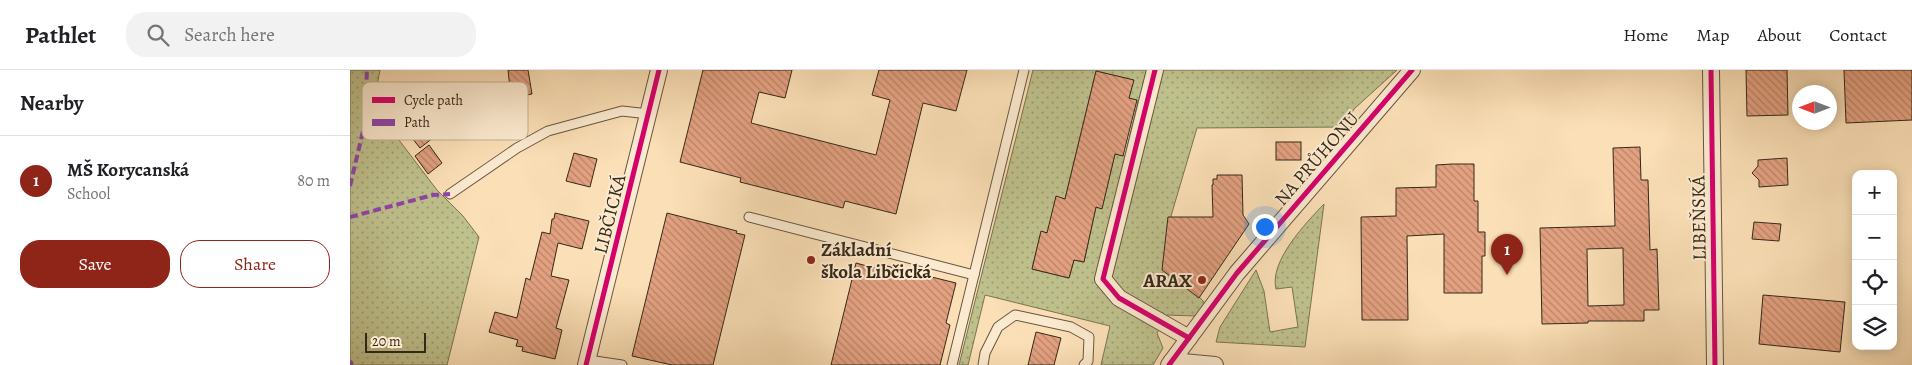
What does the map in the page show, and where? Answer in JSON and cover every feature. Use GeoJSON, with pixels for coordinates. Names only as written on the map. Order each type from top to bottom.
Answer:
{"type":"FeatureCollection","features":[{"type":"Feature","properties":{"kind":"street","name":"LIBČICKÁ"},"geometry":{"type":"LineString","coordinates":[[587,362],[659,70]]}},
{"type":"Feature","properties":{"kind":"street"},"geometry":{"type":"LineString","coordinates":[[1155,70],[1103,279],[1119,298],[1189,338]]}},
{"type":"Feature","properties":{"kind":"street","name":"NA PRŮHONU"},"geometry":{"type":"LineString","coordinates":[[1170,363],[1237,273],[1412,70]]}},
{"type":"Feature","properties":{"kind":"street","name":"LIBEŇSKÁ"},"geometry":{"type":"LineString","coordinates":[[1711,70],[1716,365]]}},
{"type":"Feature","properties":{"kind":"street"},"geometry":{"type":"LineString","coordinates":[[1170,363],[1214,365]]}},
{"type":"Feature","properties":{"kind":"lane"},"geometry":{"type":"LineString","coordinates":[[952,365],[1024,70]]}},
{"type":"Feature","properties":{"kind":"lane"},"geometry":{"type":"LineString","coordinates":[[450,194],[517,148],[548,131],[622,111],[649,114]]}},
{"type":"Feature","properties":{"kind":"lane"},"geometry":{"type":"LineString","coordinates":[[749,217],[974,275]]}},
{"type":"Feature","properties":{"kind":"lane"},"geometry":{"type":"LineString","coordinates":[[984,365],[985,353],[998,326],[1015,315],[1071,327],[1089,337],[1088,361],[1084,365]]}},
{"type":"Feature","properties":{"kind":"lane"},"geometry":{"type":"LineString","coordinates":[[587,362],[622,365]]}},
{"type":"Feature","properties":{"kind":"green space"},"geometry":{"type":"Polygon","coordinates":[[[350,70],[380,70],[378,82],[362,82],[362,140],[399,140],[437,190],[463,216],[479,237],[447,365],[350,365],[350,70]]]}},
{"type":"Feature","properties":{"kind":"green space"},"geometry":{"type":"Polygon","coordinates":[[[1033,70],[1397,70],[1354,109],[1344,127],[1197,128],[1171,216],[1175,272],[1206,304],[1195,316],[1167,315],[1157,333],[1163,348],[1153,365],[1101,365],[1110,326],[985,295],[968,365],[959,365],[1033,70]],[[1096,71],[1065,199],[1056,197],[1049,233],[1041,232],[1032,269],[1069,278],[1074,260],[1084,262],[1096,207],[1102,208],[1115,154],[1125,156],[1138,101],[1129,98],[1133,80],[1096,71]]]}},
{"type":"Feature","properties":{"kind":"green space"},"geometry":{"type":"Polygon","coordinates":[[[1324,204],[1305,347],[1216,342],[1220,327],[1256,270],[1264,291],[1270,332],[1298,327],[1292,287],[1276,289],[1275,278],[1283,255],[1299,232],[1324,204]]]}},
{"type":"Feature","properties":{"kind":"building"},"geometry":{"type":"Polygon","coordinates":[[[508,70],[528,70],[532,94],[528,95],[528,82],[509,82],[508,70]]]}},
{"type":"Feature","properties":{"kind":"building"},"geometry":{"type":"Polygon","coordinates":[[[703,70],[792,70],[785,98],[759,92],[751,123],[876,155],[890,100],[872,95],[879,70],[967,70],[956,111],[923,103],[896,214],[845,201],[843,208],[740,182],[741,178],[680,162],[703,70]]]}},
{"type":"Feature","properties":{"kind":"building"},"geometry":{"type":"Polygon","coordinates":[[[1746,70],[1787,70],[1788,115],[1747,116],[1746,70]]]}},
{"type":"Feature","properties":{"kind":"building"},"geometry":{"type":"Polygon","coordinates":[[[1844,70],[1912,70],[1912,120],[1846,123],[1844,70]]]}},
{"type":"Feature","properties":{"kind":"building"},"geometry":{"type":"Polygon","coordinates":[[[1096,71],[1134,80],[1129,98],[1137,100],[1123,156],[1115,154],[1102,209],[1096,207],[1084,262],[1074,260],[1069,278],[1032,269],[1041,231],[1047,233],[1056,196],[1065,199],[1096,71]]]}},
{"type":"Feature","properties":{"kind":"building"},"geometry":{"type":"Polygon","coordinates":[[[414,140],[430,140],[420,148],[414,140]]]}},
{"type":"Feature","properties":{"kind":"building"},"geometry":{"type":"Polygon","coordinates":[[[1276,142],[1301,142],[1301,160],[1276,160],[1276,142]]]}},
{"type":"Feature","properties":{"kind":"building"},"geometry":{"type":"Polygon","coordinates":[[[429,145],[442,163],[428,174],[415,156],[429,145]]]}},
{"type":"Feature","properties":{"kind":"building"},"geometry":{"type":"Polygon","coordinates":[[[1640,147],[1641,180],[1648,180],[1650,250],[1657,249],[1659,310],[1644,310],[1644,321],[1588,321],[1588,323],[1542,324],[1540,228],[1615,226],[1613,148],[1640,147]],[[1623,248],[1587,249],[1588,306],[1624,305],[1623,248]]]}},
{"type":"Feature","properties":{"kind":"building"},"geometry":{"type":"Polygon","coordinates":[[[574,153],[597,159],[590,187],[566,181],[574,153]]]}},
{"type":"Feature","properties":{"kind":"building"},"geometry":{"type":"Polygon","coordinates":[[[1787,158],[1788,185],[1759,187],[1759,180],[1752,173],[1758,166],[1758,160],[1787,158]]]}},
{"type":"Feature","properties":{"kind":"building"},"geometry":{"type":"Polygon","coordinates":[[[1474,164],[1474,201],[1478,201],[1478,232],[1485,232],[1485,256],[1482,256],[1482,293],[1444,293],[1444,234],[1407,236],[1408,320],[1362,320],[1361,217],[1396,216],[1396,188],[1436,187],[1436,165],[1474,164]]]}},
{"type":"Feature","properties":{"kind":"building"},"geometry":{"type":"Polygon","coordinates":[[[1217,175],[1242,175],[1243,215],[1249,224],[1199,298],[1162,270],[1168,217],[1213,217],[1212,185],[1213,179],[1217,179],[1217,175]]]}},
{"type":"Feature","properties":{"kind":"building"},"geometry":{"type":"Polygon","coordinates":[[[555,213],[589,221],[582,249],[558,243],[551,276],[569,280],[556,328],[562,330],[555,359],[522,351],[523,347],[516,346],[518,340],[489,332],[495,312],[517,318],[526,278],[530,280],[542,232],[550,234],[552,219],[554,219],[555,213]]]}},
{"type":"Feature","properties":{"kind":"building"},"geometry":{"type":"Polygon","coordinates":[[[667,213],[737,231],[736,233],[745,235],[713,365],[672,365],[632,356],[667,213]]]}},
{"type":"Feature","properties":{"kind":"building"},"geometry":{"type":"Polygon","coordinates":[[[1754,222],[1781,224],[1779,241],[1752,239],[1754,222]]]}},
{"type":"Feature","properties":{"kind":"building"},"geometry":{"type":"Polygon","coordinates":[[[856,263],[878,269],[879,264],[956,283],[946,323],[950,325],[940,365],[831,365],[856,263]]]}},
{"type":"Feature","properties":{"kind":"building"},"geometry":{"type":"Polygon","coordinates":[[[1763,295],[1845,302],[1840,352],[1759,344],[1763,295]]]}},
{"type":"Feature","properties":{"kind":"building"},"geometry":{"type":"Polygon","coordinates":[[[1036,332],[1061,338],[1054,365],[1028,365],[1036,332]]]}},
{"type":"Feature","properties":{"kind":"marked path"},"geometry":{"type":"LineString","coordinates":[[366,82],[367,70]]}},
{"type":"Feature","properties":{"kind":"marked path"},"geometry":{"type":"LineString","coordinates":[[350,186],[362,135]]}},
{"type":"Feature","properties":{"kind":"marked path"},"geometry":{"type":"LineString","coordinates":[[350,217],[433,195],[450,194]]}},
{"type":"Feature","properties":{"kind":"marked path"},"geometry":{"type":"LineString","coordinates":[[350,361],[352,365]]}},
{"type":"Feature","properties":{"kind":"cycle path"},"geometry":{"type":"LineString","coordinates":[[586,365],[659,70]]}},
{"type":"Feature","properties":{"kind":"cycle path"},"geometry":{"type":"LineString","coordinates":[[1155,70],[1103,279],[1119,298],[1189,338]]}},
{"type":"Feature","properties":{"kind":"cycle path"},"geometry":{"type":"LineString","coordinates":[[1169,365],[1237,273],[1412,70]]}},
{"type":"Feature","properties":{"kind":"cycle path"},"geometry":{"type":"LineString","coordinates":[[1711,70],[1715,365]]}},
{"type":"Feature","properties":{"kind":"place","name":"Základní škola Libčická"},"geometry":{"type":"Point","coordinates":[811,260]}},
{"type":"Feature","properties":{"kind":"place","name":"MŠ Korycanská"},"geometry":{"type":"Point","coordinates":[1507,275]}},
{"type":"Feature","properties":{"kind":"place","name":"ARAX"},"geometry":{"type":"Point","coordinates":[1202,280]}}]}
